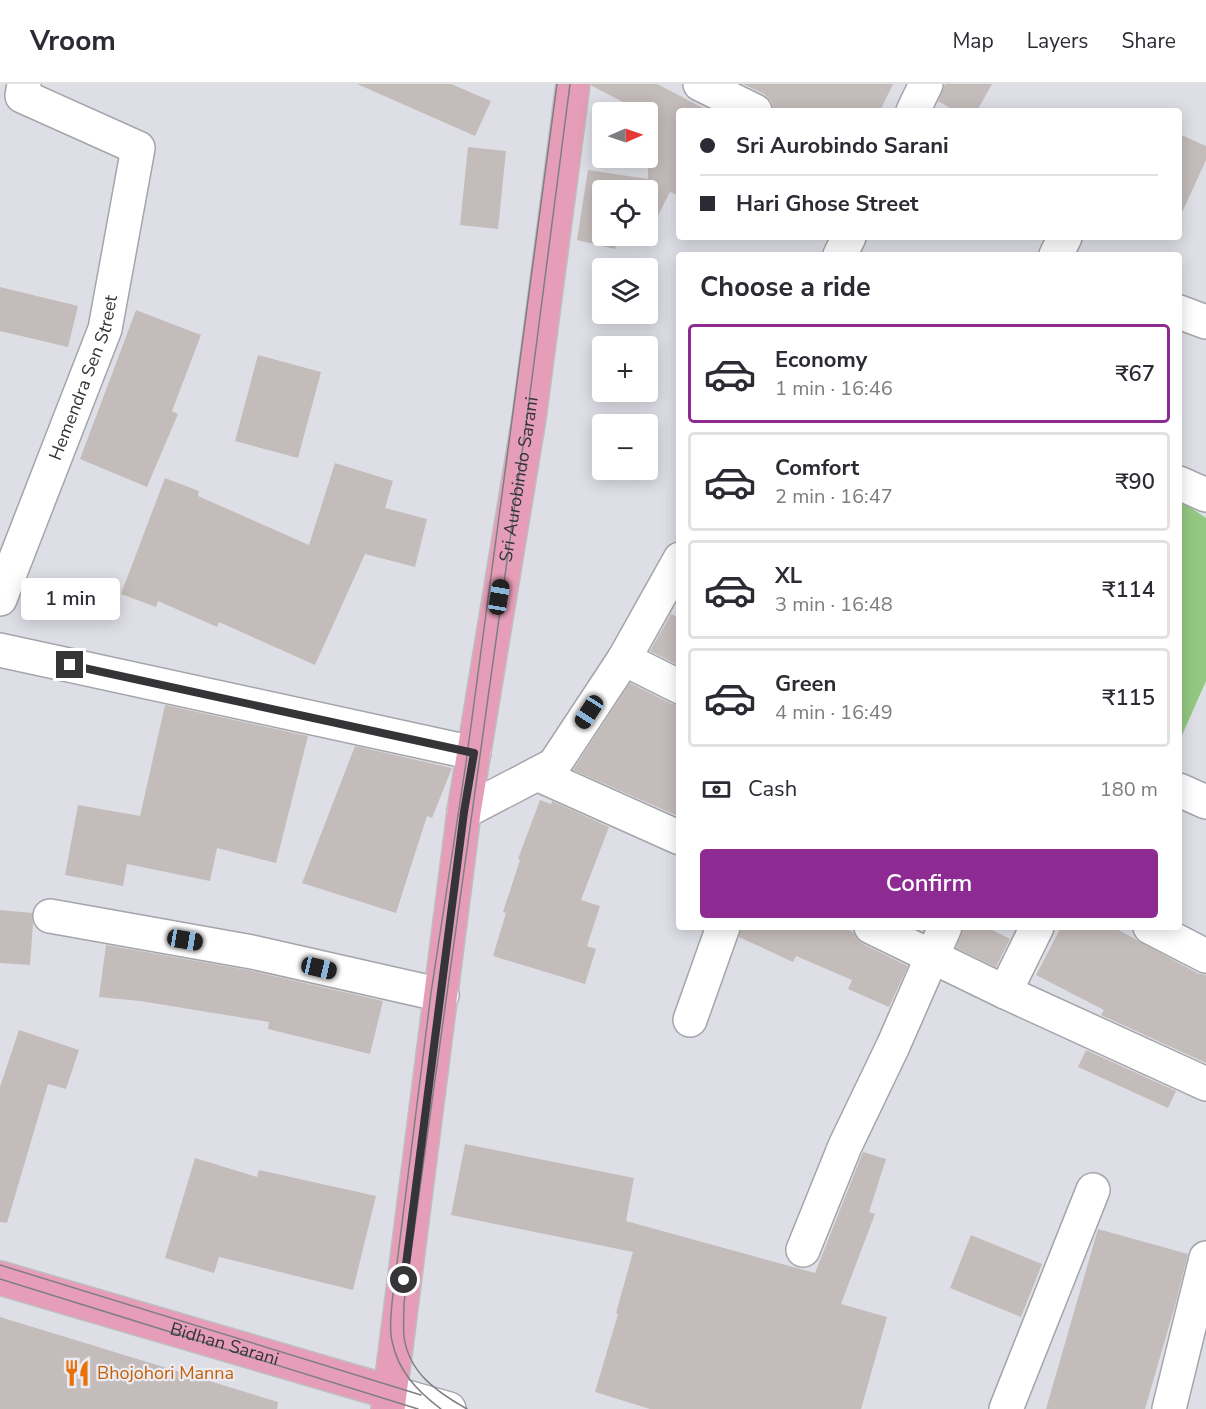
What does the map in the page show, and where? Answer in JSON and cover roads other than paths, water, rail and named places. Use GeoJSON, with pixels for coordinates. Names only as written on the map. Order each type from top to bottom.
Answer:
{"type":"FeatureCollection","features":[{"type":"Feature","properties":{"kind":"main road","name":"Sri Aurobindo Sarani"},"geometry":{"type":"LineString","coordinates":[[389,1400],[464,812],[529,418],[573,84]]}},
{"type":"Feature","properties":{"kind":"main road","name":"Bidhan Sarani"},"geometry":{"type":"LineString","coordinates":[[0,1278],[389,1400]]}},
{"type":"Feature","properties":{"kind":"street","name":"Hemendra Sen Street"},"geometry":{"type":"LineString","coordinates":[[0,599],[105,329],[138,148],[22,96],[24,84]]}},
{"type":"Feature","properties":{"kind":"street"},"geometry":{"type":"LineString","coordinates":[[700,84],[749,108]]}},
{"type":"Feature","properties":{"kind":"street"},"geometry":{"type":"LineString","coordinates":[[914,108],[926,84]]}},
{"type":"Feature","properties":{"kind":"street"},"geometry":{"type":"LineString","coordinates":[[1182,313],[1206,322]]}},
{"type":"Feature","properties":{"kind":"street"},"geometry":{"type":"LineString","coordinates":[[1182,484],[1206,495]]}},
{"type":"Feature","properties":{"kind":"street"},"geometry":{"type":"LineString","coordinates":[[464,812],[554,765],[624,659],[676,566]]}},
{"type":"Feature","properties":{"kind":"street"},"geometry":{"type":"LineString","coordinates":[[0,650],[474,753]]}},
{"type":"Feature","properties":{"kind":"street"},"geometry":{"type":"LineString","coordinates":[[624,659],[676,685]]}},
{"type":"Feature","properties":{"kind":"street"},"geometry":{"type":"LineString","coordinates":[[537,774],[676,836]]}},
{"type":"Feature","properties":{"kind":"street"},"geometry":{"type":"LineString","coordinates":[[1182,791],[1206,802]]}},
{"type":"Feature","properties":{"kind":"street"},"geometry":{"type":"LineString","coordinates":[[50,916],[252,952],[442,995]]}},
{"type":"Feature","properties":{"kind":"street"},"geometry":{"type":"LineString","coordinates":[[690,1020],[722,930]]}},
{"type":"Feature","properties":{"kind":"street"},"geometry":{"type":"LineString","coordinates":[[877,930],[1005,992],[1206,1084]]}},
{"type":"Feature","properties":{"kind":"street"},"geometry":{"type":"LineString","coordinates":[[803,1250],[845,1146],[893,1046],[944,930]]}},
{"type":"Feature","properties":{"kind":"street"},"geometry":{"type":"LineString","coordinates":[[1005,992],[1036,930]]}},
{"type":"Feature","properties":{"kind":"street"},"geometry":{"type":"LineString","coordinates":[[1156,930],[1206,956]]}},
{"type":"Feature","properties":{"kind":"street"},"geometry":{"type":"LineString","coordinates":[[1006,1409],[1093,1190]]}},
{"type":"Feature","properties":{"kind":"street"},"geometry":{"type":"LineString","coordinates":[[1169,1409],[1206,1258]]}},
{"type":"Feature","properties":{"kind":"street","name":"Bidhan Sarani"},"geometry":{"type":"LineString","coordinates":[[389,1400],[449,1409]]}},
{"type":"Feature","properties":{"kind":"tram line"},"geometry":{"type":"LineString","coordinates":[[441,1409],[410,1380],[399,1362],[391,1336],[391,1312],[431,993],[466,763],[557,84]]}},
{"type":"Feature","properties":{"kind":"tram line"},"geometry":{"type":"LineString","coordinates":[[467,1409],[435,1388],[418,1371],[412,1361],[404,1337],[404,1303],[527,417],[570,84]]}},
{"type":"Feature","properties":{"kind":"tram line"},"geometry":{"type":"LineString","coordinates":[[0,1265],[421,1395]]}},
{"type":"Feature","properties":{"kind":"tram line"},"geometry":{"type":"LineString","coordinates":[[0,1279],[418,1409]]}},
{"type":"Feature","properties":{"kind":"place","name":"Bhojohori Manna"},"geometry":{"type":"Point","coordinates":[77,1373]}}]}
